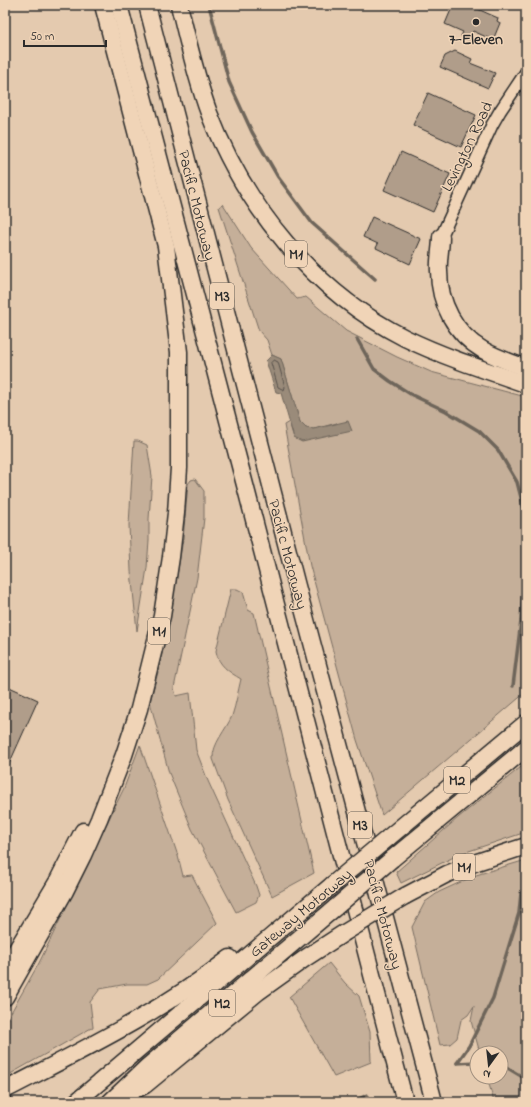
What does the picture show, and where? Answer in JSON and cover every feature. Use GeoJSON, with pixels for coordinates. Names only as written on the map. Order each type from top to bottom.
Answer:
{"type":"FeatureCollection","features":[{"type":"Feature","properties":{"kind":"highway","name":"M1"},"geometry":{"type":"LineString","coordinates":[[5,997],[65,891],[83,855],[111,788],[139,708],[148,675],[162,616],[171,557],[179,468],[179,352],[166,246],[103,5]]}},
{"type":"Feature","properties":{"kind":"highway","name":"Pacific Motorway"},"geometry":{"type":"LineString","coordinates":[[119,5],[405,1102]]}},
{"type":"Feature","properties":{"kind":"highway","name":"Pacific Motorway"},"geometry":{"type":"LineString","coordinates":[[147,5],[297,586],[434,1102]]}},
{"type":"Feature","properties":{"kind":"highway","name":"M1"},"geometry":{"type":"LineString","coordinates":[[179,5],[209,112],[222,143],[236,171],[266,218],[280,236],[312,271],[330,288],[379,323],[404,337],[430,350],[526,384]]}},
{"type":"Feature","properties":{"kind":"highway"},"geometry":{"type":"LineString","coordinates":[[441,237],[439,271],[440,282],[444,302],[452,321],[465,337],[483,350],[526,368]]}},
{"type":"Feature","properties":{"kind":"highway","name":"Gateway Motorway"},"geometry":{"type":"LineString","coordinates":[[76,1102],[526,723]]}},
{"type":"Feature","properties":{"kind":"highway","name":"Gateway Motorway"},"geometry":{"type":"LineString","coordinates":[[111,1102],[148,1066],[392,859],[526,748]]}},
{"type":"Feature","properties":{"kind":"highway"},"geometry":{"type":"LineString","coordinates":[[5,969],[57,882],[90,816],[111,788]]}},
{"type":"Feature","properties":{"kind":"highway","name":"M1"},"geometry":{"type":"LineString","coordinates":[[111,1102],[145,1085],[258,992],[306,957],[344,933],[405,896],[447,874],[477,862],[526,846]]}},
{"type":"Feature","properties":{"kind":"highway"},"geometry":{"type":"LineString","coordinates":[[5,1090],[131,1024],[166,1003],[215,970],[254,939],[274,934]]}},
{"type":"Feature","properties":{"kind":"street","name":"Levington Road"},"geometry":{"type":"LineString","coordinates":[[441,237],[492,126],[504,104],[526,72]]}},
{"type":"Feature","properties":{"kind":"shaded area"},"geometry":{"type":"Polygon","coordinates":[[[223,204],[251,248],[297,299],[306,297],[346,331],[397,357],[431,372],[526,397],[526,692],[382,815],[357,740],[310,566],[284,425],[289,422],[294,438],[337,423],[314,429],[306,428],[300,422],[281,359],[272,355],[267,340],[259,331],[219,207],[223,204]]]}},
{"type":"Feature","properties":{"kind":"shaded area"},"geometry":{"type":"Polygon","coordinates":[[[134,441],[147,445],[152,476],[147,568],[137,631],[131,571],[129,525],[134,441]]]}},
{"type":"Feature","properties":{"kind":"shaded area"},"geometry":{"type":"Polygon","coordinates":[[[195,479],[204,491],[204,518],[197,578],[174,688],[176,696],[190,693],[196,750],[208,781],[259,895],[256,902],[236,912],[192,829],[169,773],[150,702],[170,618],[183,539],[188,484],[191,480],[195,479]]]}},
{"type":"Feature","properties":{"kind":"shaded area"},"geometry":{"type":"Polygon","coordinates":[[[231,589],[237,589],[243,592],[248,610],[254,613],[314,873],[272,896],[228,800],[213,759],[213,753],[217,742],[232,716],[241,679],[228,671],[219,660],[216,651],[231,589]]]}},
{"type":"Feature","properties":{"kind":"shaded area"},"geometry":{"type":"Polygon","coordinates":[[[140,745],[178,856],[183,876],[192,875],[217,923],[158,979],[147,984],[127,984],[100,989],[90,1002],[93,1027],[5,1077],[5,1023],[39,963],[124,788],[140,745]]]}},
{"type":"Feature","properties":{"kind":"shaded area"},"geometry":{"type":"Polygon","coordinates":[[[526,763],[526,832],[460,854],[401,883],[396,872],[459,817],[526,763]]]}},
{"type":"Feature","properties":{"kind":"shaded area"},"geometry":{"type":"Polygon","coordinates":[[[526,860],[526,1102],[494,1102],[489,1085],[509,1085],[509,1045],[478,1045],[471,1021],[474,1006],[468,1015],[461,1020],[457,1038],[450,1044],[440,1045],[412,927],[425,902],[439,892],[476,875],[526,860]]]}},
{"type":"Feature","properties":{"kind":"shaded area"},"geometry":{"type":"Polygon","coordinates":[[[329,963],[345,983],[359,996],[370,1032],[371,1062],[334,1077],[289,997],[329,963]]]}},
{"type":"Feature","properties":{"kind":"water"},"geometry":{"type":"Polygon","coordinates":[[[272,355],[281,359],[300,422],[306,428],[314,429],[348,421],[352,431],[302,442],[294,438],[281,393],[276,392],[266,361],[272,355]]]}},
{"type":"Feature","properties":{"kind":"building","name":"7-Eleven"},"geometry":{"type":"Polygon","coordinates":[[[453,5],[474,5],[473,7],[498,18],[497,21],[500,23],[493,40],[473,31],[469,40],[461,36],[463,32],[445,24],[453,5]]]}},
{"type":"Feature","properties":{"kind":"building"},"geometry":{"type":"Polygon","coordinates":[[[455,51],[472,59],[470,63],[495,73],[488,88],[440,67],[445,56],[455,51]]]}},
{"type":"Feature","properties":{"kind":"building"},"geometry":{"type":"Polygon","coordinates":[[[428,93],[476,115],[461,147],[413,125],[428,93]]]}},
{"type":"Feature","properties":{"kind":"building"},"geometry":{"type":"Polygon","coordinates":[[[401,152],[450,174],[433,212],[384,190],[401,152]]]}},
{"type":"Feature","properties":{"kind":"building"},"geometry":{"type":"Polygon","coordinates":[[[372,217],[421,239],[410,264],[376,248],[378,244],[363,237],[372,217]]]}},
{"type":"Feature","properties":{"kind":"building"},"geometry":{"type":"Polygon","coordinates":[[[5,685],[38,700],[5,773],[5,685]]]}},
{"type":"Feature","properties":{"kind":"waterway"},"geometry":{"type":"LineString","coordinates":[[209,5],[229,82],[252,132],[278,177],[312,223],[375,279]]}},
{"type":"Feature","properties":{"kind":"waterway"},"geometry":{"type":"LineString","coordinates":[[357,339],[374,369],[412,395],[446,411],[479,431],[498,450],[517,482],[524,509],[524,570],[521,621],[513,686]]}},
{"type":"Feature","properties":{"kind":"waterway"},"geometry":{"type":"LineString","coordinates":[[457,1063],[469,1046],[493,998],[519,913],[521,893]]}},
{"type":"Feature","properties":{"kind":"waterway"},"geometry":{"type":"LineString","coordinates":[[457,1063],[469,1062]]}},
{"type":"Feature","properties":{"kind":"waterway"},"geometry":{"type":"LineString","coordinates":[[509,1069],[526,1079]]}},
{"type":"Feature","properties":{"kind":"waterway"},"geometry":{"type":"LineString","coordinates":[[353,1102],[367,1095]]}},
{"type":"Feature","properties":{"kind":"place","name":"7-Eleven"},"geometry":{"type":"Point","coordinates":[476,22]}}]}
